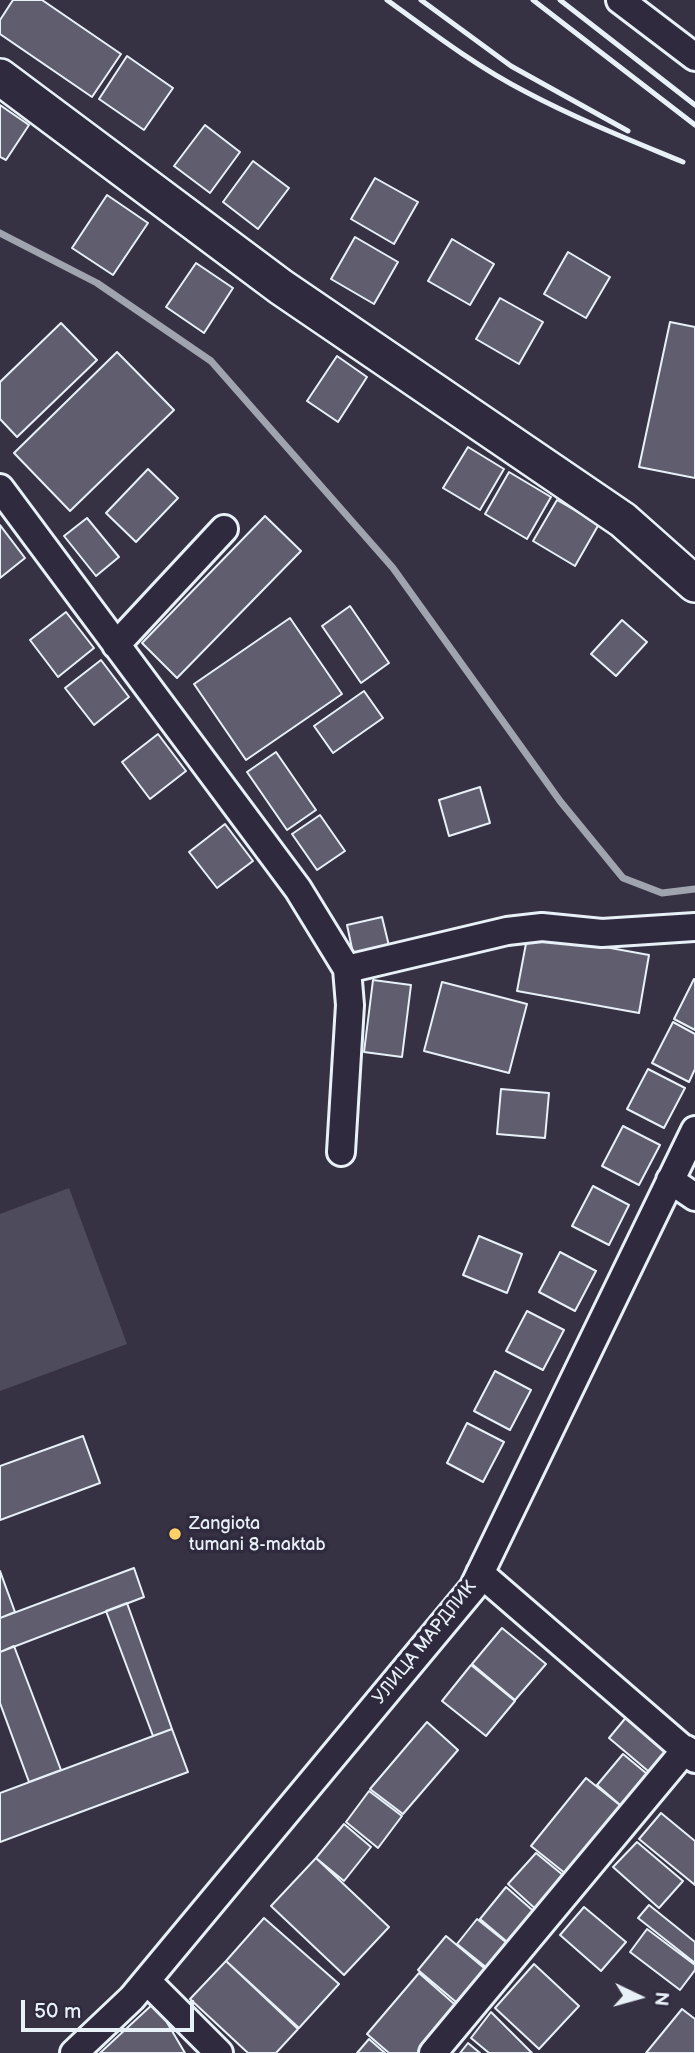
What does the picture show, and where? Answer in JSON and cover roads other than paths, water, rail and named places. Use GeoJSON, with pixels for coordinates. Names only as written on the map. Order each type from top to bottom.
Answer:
{"type":"FeatureCollection","features":[{"type":"Feature","properties":{"kind":"main road"},"geometry":{"type":"LineString","coordinates":[[0,77],[281,287],[623,520],[695,584]]}},
{"type":"Feature","properties":{"kind":"street"},"geometry":{"type":"LineString","coordinates":[[620,0],[695,57]]}},
{"type":"Feature","properties":{"kind":"street"},"geometry":{"type":"LineString","coordinates":[[0,488],[298,889],[347,969],[350,1005],[341,1152]]}},
{"type":"Feature","properties":{"kind":"street"},"geometry":{"type":"LineString","coordinates":[[116,645],[224,529]]}},
{"type":"Feature","properties":{"kind":"street"},"geometry":{"type":"LineString","coordinates":[[347,969],[507,931],[542,927],[602,933],[695,927]]}},
{"type":"Feature","properties":{"kind":"street","name":"УЛИЦА МАРДЛИК"},"geometry":{"type":"LineString","coordinates":[[74,2053],[147,1981],[473,1588],[695,1130]]}},
{"type":"Feature","properties":{"kind":"street"},"geometry":{"type":"LineString","coordinates":[[670,1180],[695,1197]]}},
{"type":"Feature","properties":{"kind":"street"},"geometry":{"type":"LineString","coordinates":[[433,2053],[690,1754],[480,1573]]}},
{"type":"Feature","properties":{"kind":"street"},"geometry":{"type":"LineString","coordinates":[[147,1981],[219,2053]]}},
{"type":"Feature","properties":{"kind":"waterway"},"geometry":{"type":"LineString","coordinates":[[0,233],[97,283],[211,361],[393,568],[560,801],[623,878],[662,893],[695,889]]}},
{"type":"Feature","properties":{"kind":"railway"},"geometry":{"type":"LineString","coordinates":[[387,0],[455,49],[508,82],[584,120],[683,162]]}},
{"type":"Feature","properties":{"kind":"railway"},"geometry":{"type":"LineString","coordinates":[[421,0],[511,66],[628,131]]}},
{"type":"Feature","properties":{"kind":"railway"},"geometry":{"type":"LineString","coordinates":[[533,0],[695,125]]}},
{"type":"Feature","properties":{"kind":"railway"},"geometry":{"type":"LineString","coordinates":[[560,0],[695,105]]}},
{"type":"Feature","properties":{"kind":"place","name":"Zangiota tumani 8-maktab"},"geometry":{"type":"Point","coordinates":[175,1534]}}]}
